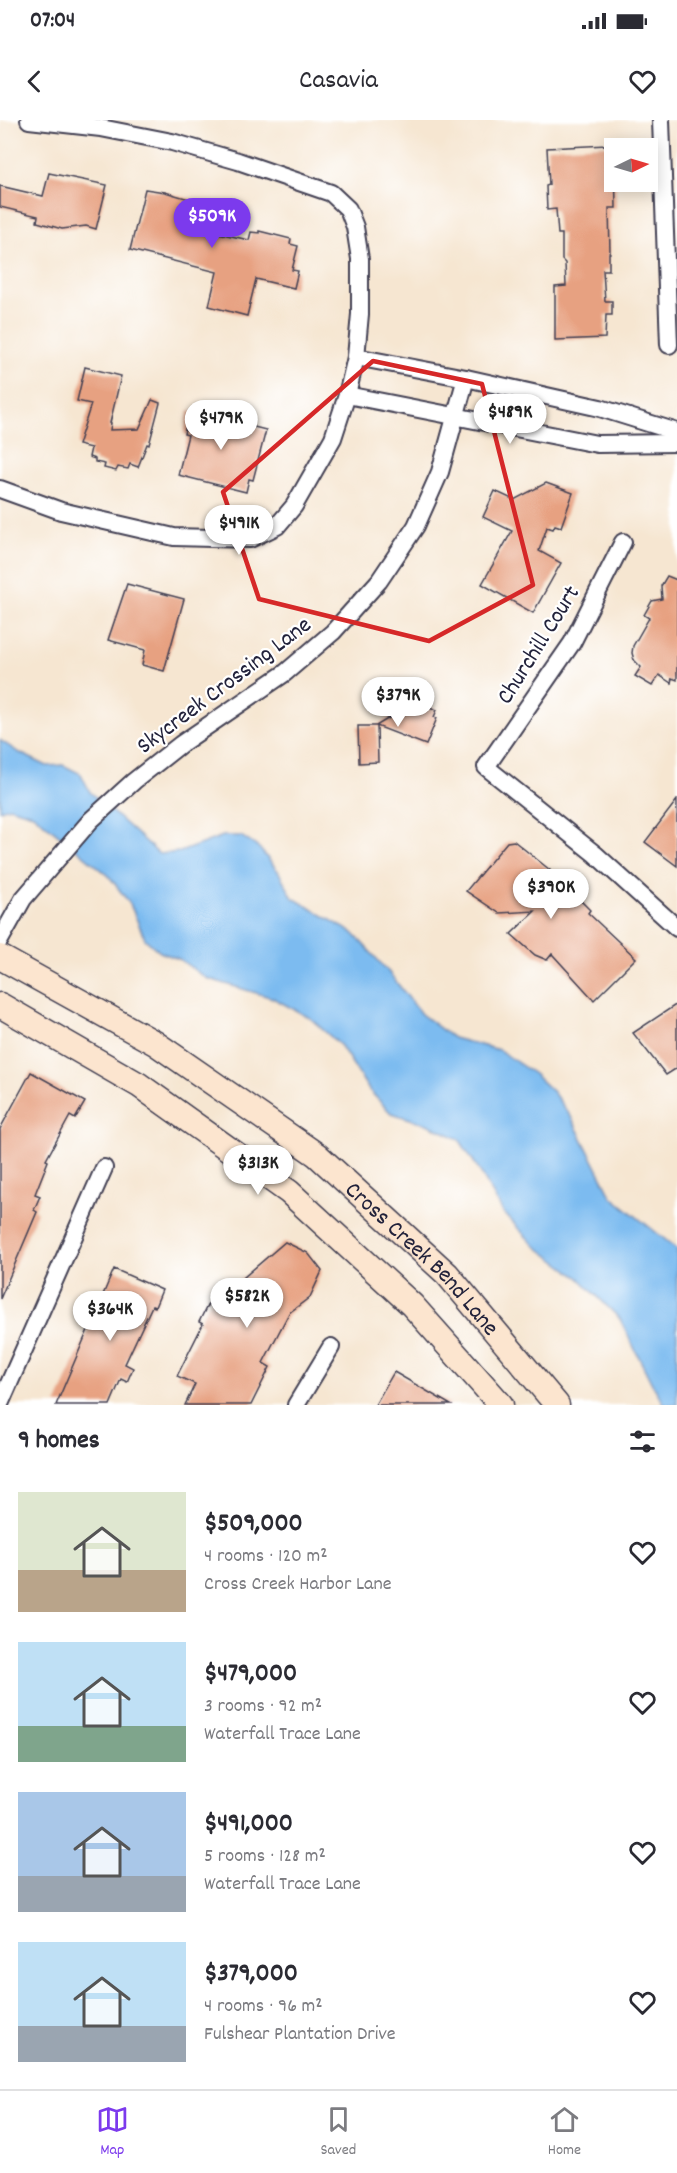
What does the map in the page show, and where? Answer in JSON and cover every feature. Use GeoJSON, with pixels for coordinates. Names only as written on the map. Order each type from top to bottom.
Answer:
{"type":"FeatureCollection","features":[{"type":"Feature","properties":{"kind":"main road","name":"Cross Creek Bend Lane"},"geometry":{"type":"LineString","coordinates":[[0,957],[155,1043],[317,1155],[447,1274],[557,1405]]}},
{"type":"Feature","properties":{"kind":"main road","name":"Cross Creek Bend Lane"},"geometry":{"type":"LineString","coordinates":[[0,1005],[139,1085],[289,1192],[412,1305],[501,1405]]}},
{"type":"Feature","properties":{"kind":"street"},"geometry":{"type":"LineString","coordinates":[[0,489],[61,511],[174,537],[250,539],[277,526],[294,506],[333,438],[356,357],[360,314],[360,259],[355,227],[348,209],[331,193],[238,161],[172,142],[101,128],[29,120]]}},
{"type":"Feature","properties":{"kind":"street"},"geometry":{"type":"LineString","coordinates":[[661,120],[669,345]]}},
{"type":"Feature","properties":{"kind":"street"},"geometry":{"type":"LineString","coordinates":[[356,357],[466,378],[600,408],[677,432]]}},
{"type":"Feature","properties":{"kind":"street","name":"Skycreek Crossing Lane"},"geometry":{"type":"LineString","coordinates":[[0,940],[23,899],[91,820],[134,781],[182,744],[285,673],[333,632],[379,581],[416,526],[440,472],[466,378]]}},
{"type":"Feature","properties":{"kind":"street"},"geometry":{"type":"LineString","coordinates":[[347,395],[597,444],[677,443]]}},
{"type":"Feature","properties":{"kind":"street","name":"Churchill Court"},"geometry":{"type":"LineString","coordinates":[[623,542],[572,643],[486,767],[595,854],[677,928]]}},
{"type":"Feature","properties":{"kind":"street"},"geometry":{"type":"LineString","coordinates":[[0,1404],[104,1168]]}},
{"type":"Feature","properties":{"kind":"street"},"geometry":{"type":"LineString","coordinates":[[296,1405],[330,1347]]}},
{"type":"Feature","properties":{"kind":"highlighted area"},"geometry":{"type":"Polygon","coordinates":[[[373,361],[482,384],[533,585],[429,641],[259,599],[223,492],[373,361]]]}},
{"type":"Feature","properties":{"kind":"water"},"geometry":{"type":"Polygon","coordinates":[[[0,740],[47,766],[63,765],[81,774],[90,792],[159,854],[180,852],[223,836],[241,836],[259,848],[278,871],[293,898],[353,933],[387,970],[421,1014],[453,1038],[499,1050],[534,1074],[553,1092],[571,1117],[612,1197],[677,1249],[677,1405],[665,1405],[620,1319],[579,1278],[534,1245],[503,1212],[459,1139],[427,1124],[391,1113],[369,1090],[341,1046],[310,1018],[273,998],[206,978],[179,959],[160,952],[145,939],[130,904],[109,876],[33,814],[9,807],[0,810],[0,740]]]}},
{"type":"Feature","properties":{"kind":"building"},"geometry":{"type":"Polygon","coordinates":[[[604,145],[604,192],[616,192],[616,208],[609,208],[609,270],[603,270],[605,301],[612,301],[612,315],[606,315],[605,338],[555,340],[555,287],[566,286],[565,263],[562,260],[562,234],[558,234],[556,209],[547,210],[546,186],[549,185],[547,148],[604,145]]]}},
{"type":"Feature","properties":{"kind":"building"},"geometry":{"type":"Polygon","coordinates":[[[49,173],[107,185],[96,229],[86,226],[62,229],[37,222],[38,216],[0,207],[0,186],[43,196],[49,173]]]}},
{"type":"Feature","properties":{"kind":"building"},"geometry":{"type":"Polygon","coordinates":[[[145,189],[165,192],[213,206],[209,231],[249,240],[251,232],[259,233],[259,231],[291,239],[290,244],[298,246],[292,270],[298,271],[294,288],[256,279],[247,316],[209,306],[217,272],[130,250],[145,189]]]}},
{"type":"Feature","properties":{"kind":"building"},"geometry":{"type":"Polygon","coordinates":[[[85,367],[121,376],[110,430],[139,429],[152,400],[160,403],[149,445],[147,444],[138,467],[130,464],[128,469],[118,467],[116,471],[104,468],[105,464],[95,462],[95,459],[89,457],[91,448],[78,445],[91,404],[77,401],[85,367]]]}},
{"type":"Feature","properties":{"kind":"building"},"geometry":{"type":"Polygon","coordinates":[[[189,411],[266,430],[253,480],[249,479],[246,492],[178,475],[188,435],[184,434],[189,411]]]}},
{"type":"Feature","properties":{"kind":"building"},"geometry":{"type":"Polygon","coordinates":[[[546,483],[573,493],[561,527],[555,525],[553,529],[547,527],[539,551],[561,563],[533,613],[482,584],[512,531],[483,517],[495,491],[514,500],[546,483]]]}},
{"type":"Feature","properties":{"kind":"building"},"geometry":{"type":"Polygon","coordinates":[[[667,576],[677,580],[677,680],[672,678],[671,683],[659,675],[652,686],[635,676],[641,667],[634,660],[632,653],[633,646],[649,618],[644,615],[652,601],[662,599],[661,586],[667,576]]]}},
{"type":"Feature","properties":{"kind":"building"},"geometry":{"type":"Polygon","coordinates":[[[127,584],[184,599],[164,671],[142,665],[145,650],[108,640],[127,584]]]}},
{"type":"Feature","properties":{"kind":"building"},"geometry":{"type":"Polygon","coordinates":[[[400,695],[437,710],[434,717],[437,718],[426,745],[377,726],[378,762],[359,763],[358,726],[376,726],[391,717],[400,695]]]}},
{"type":"Feature","properties":{"kind":"building"},"geometry":{"type":"Polygon","coordinates":[[[677,800],[677,866],[645,842],[677,800]]]}},
{"type":"Feature","properties":{"kind":"building"},"geometry":{"type":"Polygon","coordinates":[[[514,841],[550,870],[538,883],[566,906],[578,898],[590,910],[588,913],[636,958],[594,1000],[552,954],[547,960],[535,955],[511,934],[535,911],[499,913],[466,891],[507,842],[514,841]]]}},
{"type":"Feature","properties":{"kind":"building"},"geometry":{"type":"Polygon","coordinates":[[[677,1004],[677,1068],[666,1075],[633,1033],[677,1004]]]}},
{"type":"Feature","properties":{"kind":"building"},"geometry":{"type":"Polygon","coordinates":[[[31,1072],[85,1102],[75,1119],[70,1116],[46,1160],[48,1161],[35,1194],[40,1196],[34,1210],[37,1212],[0,1299],[0,1129],[31,1072]]]}},
{"type":"Feature","properties":{"kind":"building"},"geometry":{"type":"Polygon","coordinates":[[[285,1242],[308,1253],[322,1271],[310,1297],[289,1313],[263,1363],[270,1367],[251,1405],[185,1405],[195,1384],[177,1376],[203,1324],[199,1322],[208,1304],[221,1292],[230,1289],[285,1242]]]}},
{"type":"Feature","properties":{"kind":"building"},"geometry":{"type":"Polygon","coordinates":[[[114,1269],[162,1290],[125,1364],[133,1368],[127,1382],[121,1379],[110,1405],[56,1405],[114,1269]]]}},
{"type":"Feature","properties":{"kind":"building"},"geometry":{"type":"Polygon","coordinates":[[[394,1372],[451,1405],[375,1405],[394,1372]]]}}]}
